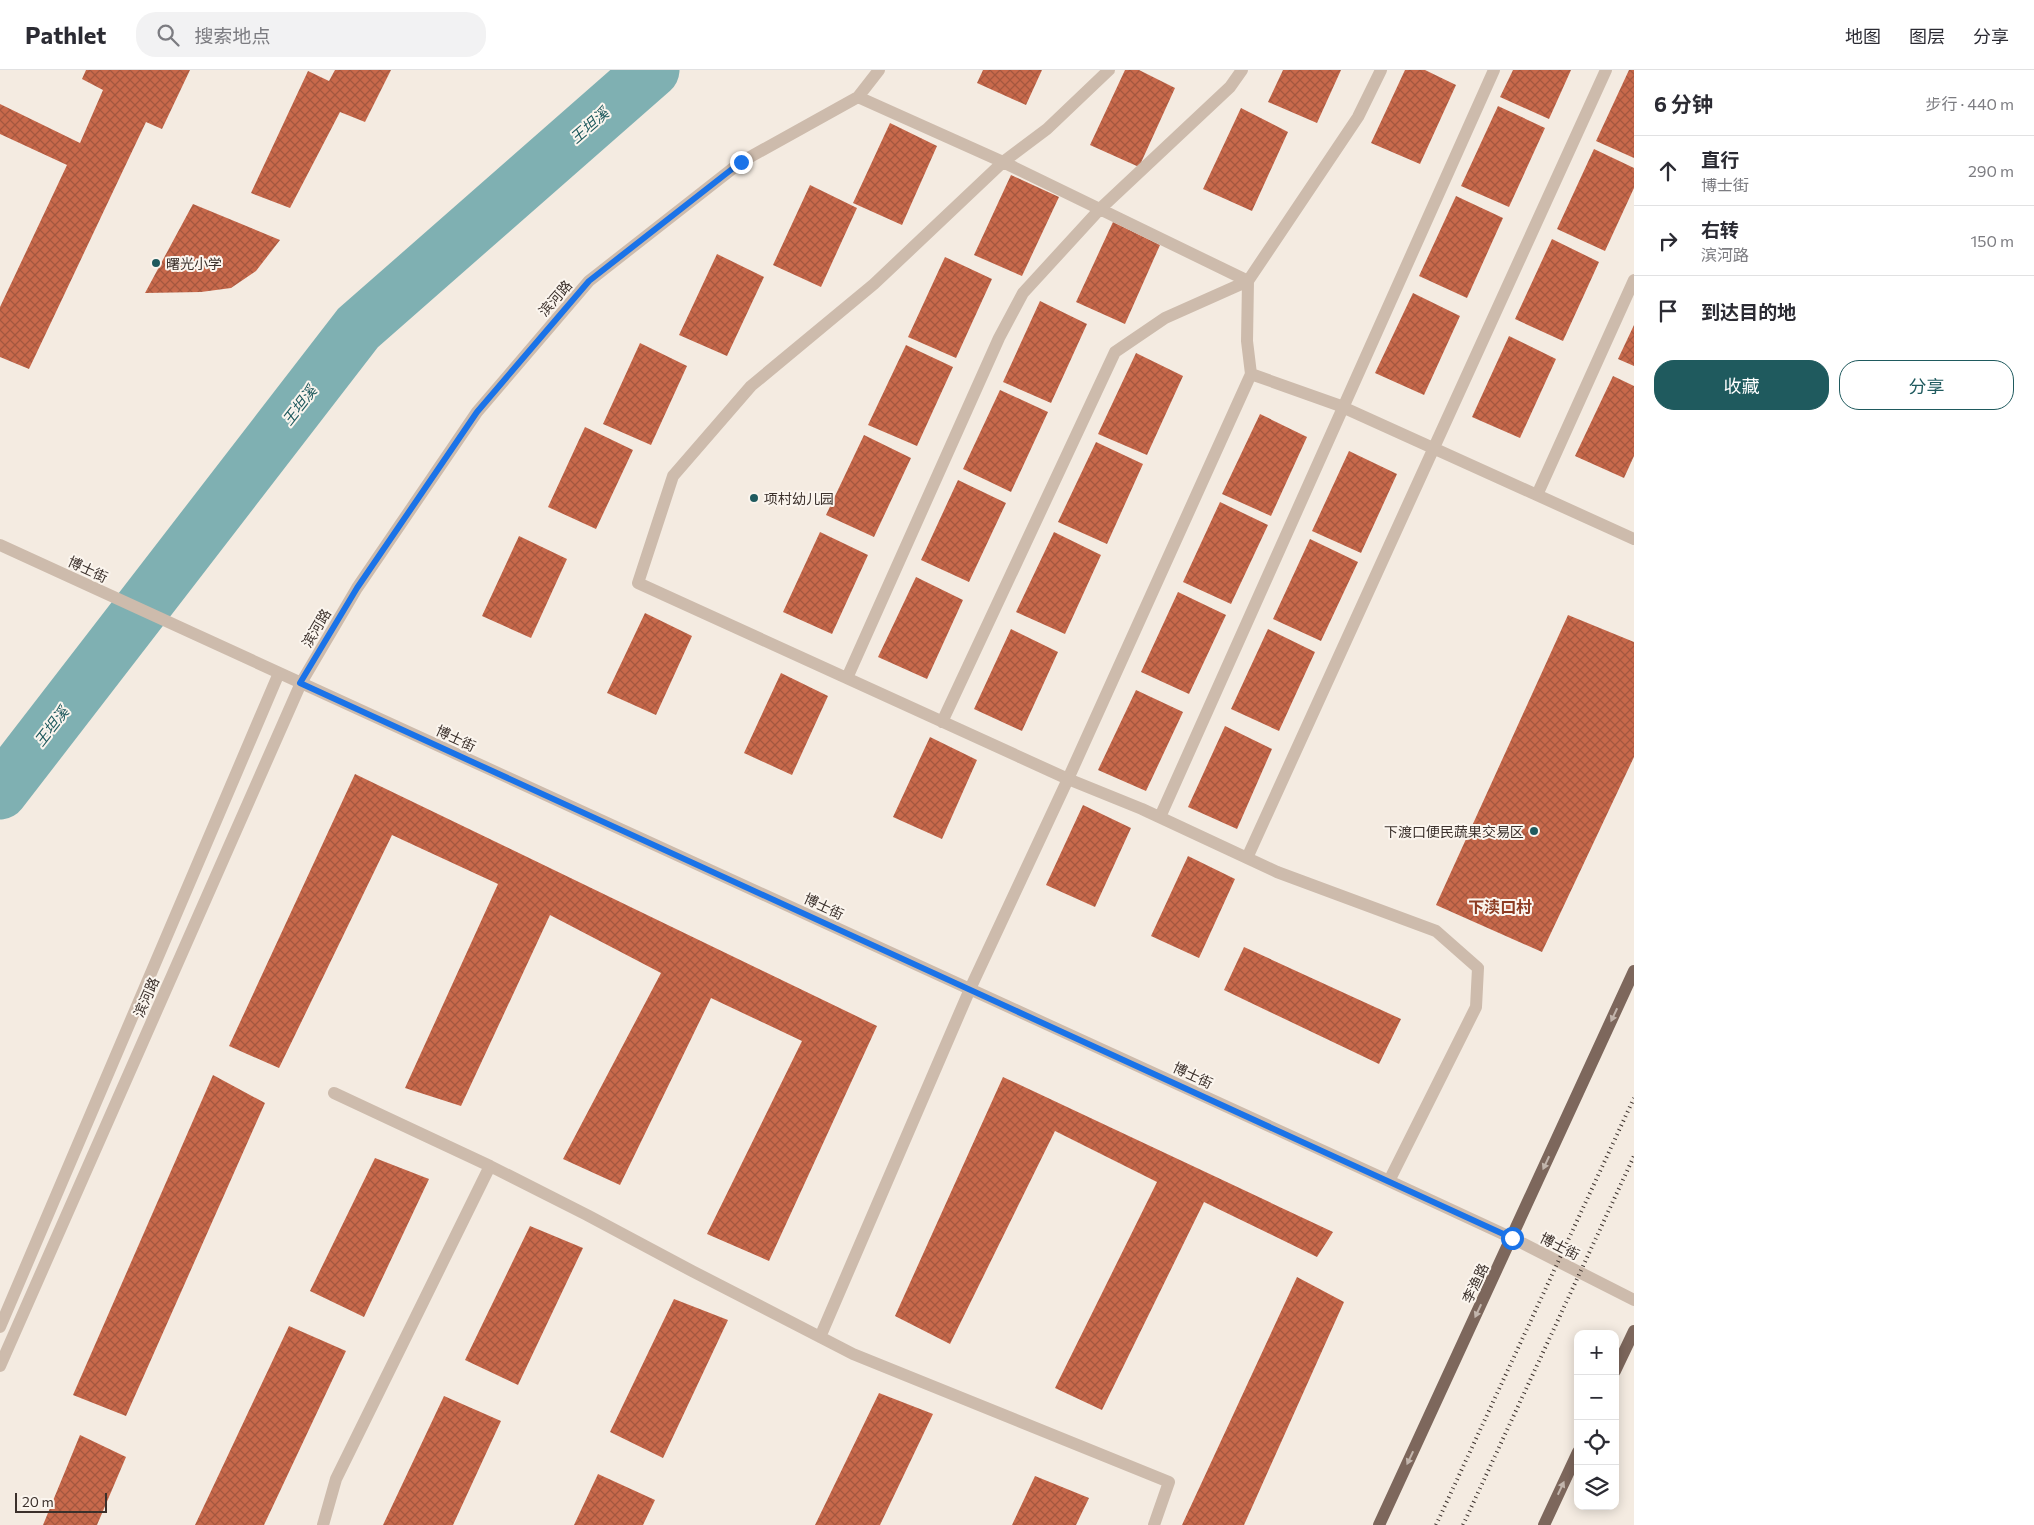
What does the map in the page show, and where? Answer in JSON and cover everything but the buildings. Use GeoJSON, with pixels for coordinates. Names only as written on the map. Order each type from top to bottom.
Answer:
{"type":"FeatureCollection","features":[{"type":"Feature","properties":{"kind":"main road","name":"李渔路"},"geometry":{"type":"LineString","coordinates":[[1379,1525],[1634,971]]}},
{"type":"Feature","properties":{"kind":"main road"},"geometry":{"type":"LineString","coordinates":[[1619,1363],[1634,1331]]}},
{"type":"Feature","properties":{"kind":"main road"},"geometry":{"type":"LineString","coordinates":[[1544,1525],[1574,1461]]}},
{"type":"Feature","properties":{"kind":"street","name":"滨河路"},"geometry":{"type":"LineString","coordinates":[[0,1366],[300,683],[357,588],[477,412],[589,281],[741,162],[858,97],[879,70]]}},
{"type":"Feature","properties":{"kind":"street"},"geometry":{"type":"LineString","coordinates":[[1109,70],[1047,129],[1003,162],[874,284],[751,386],[673,476],[638,583],[1068,779],[1160,817],[1277,872],[1436,931],[1478,968],[1476,1007],[1389,1181]]}},
{"type":"Feature","properties":{"kind":"street"},"geometry":{"type":"LineString","coordinates":[[847,678],[999,338],[1023,293],[1100,209],[1230,87],[1242,70]]}},
{"type":"Feature","properties":{"kind":"street"},"geometry":{"type":"LineString","coordinates":[[942,722],[1115,352],[1165,318],[1248,281],[1358,117],[1381,70]]}},
{"type":"Feature","properties":{"kind":"street"},"geometry":{"type":"LineString","coordinates":[[1160,817],[1494,70]]}},
{"type":"Feature","properties":{"kind":"street"},"geometry":{"type":"LineString","coordinates":[[1247,858],[1606,70]]}},
{"type":"Feature","properties":{"kind":"street"},"geometry":{"type":"LineString","coordinates":[[858,97],[1003,162],[1248,281]]}},
{"type":"Feature","properties":{"kind":"street"},"geometry":{"type":"LineString","coordinates":[[1537,495],[1634,280]]}},
{"type":"Feature","properties":{"kind":"street"},"geometry":{"type":"LineString","coordinates":[[820,1337],[970,990],[1068,779],[1251,374],[1247,341],[1248,281]]}},
{"type":"Feature","properties":{"kind":"street"},"geometry":{"type":"LineString","coordinates":[[1251,374],[1344,407],[1634,539]]}},
{"type":"Feature","properties":{"kind":"street","name":"博士街"},"geometry":{"type":"LineString","coordinates":[[0,545],[1389,1181],[1512,1238],[1634,1300]]}},
{"type":"Feature","properties":{"kind":"street"},"geometry":{"type":"LineString","coordinates":[[0,1327],[279,673]]}},
{"type":"Feature","properties":{"kind":"street"},"geometry":{"type":"LineString","coordinates":[[334,1093],[490,1166],[862,1358],[1169,1482],[1154,1525]]}},
{"type":"Feature","properties":{"kind":"street"},"geometry":{"type":"LineString","coordinates":[[322,1525],[336,1479],[490,1166]]}},
{"type":"Feature","properties":{"kind":"waterway","name":"王坦溪"},"geometry":{"type":"LineString","coordinates":[[0,792],[358,328],[652,70]]}},
{"type":"Feature","properties":{"kind":"railway"},"geometry":{"type":"LineString","coordinates":[[1436,1525],[1634,1098]]}},
{"type":"Feature","properties":{"kind":"railway"},"geometry":{"type":"LineString","coordinates":[[1463,1525],[1634,1156]]}},
{"type":"Feature","properties":{"kind":"place","name":"曙光小学"},"geometry":{"type":"Point","coordinates":[156,263]}},
{"type":"Feature","properties":{"kind":"place","name":"项村幼儿园"},"geometry":{"type":"Point","coordinates":[754,498]}},
{"type":"Feature","properties":{"kind":"place","name":"下渡口便民蔬果交易区"},"geometry":{"type":"Point","coordinates":[1534,831]}},
{"type":"Feature","properties":{"kind":"district","name":"下渎口村"},"geometry":{"type":"Point","coordinates":[1500,906]}},
{"type":"Feature","properties":{"kind":"route"},"geometry":{"type":"LineString","coordinates":[[741,162],[589,281],[477,412],[357,588],[300,683],[1512,1238]]}}]}
